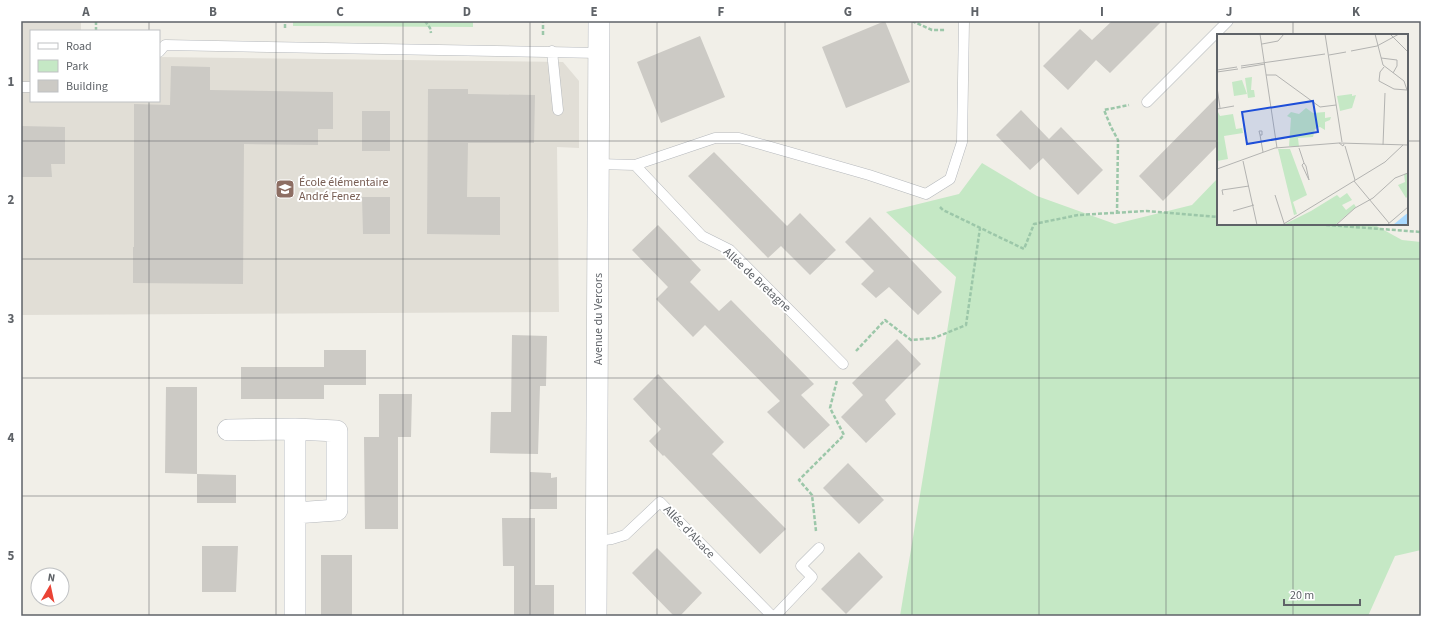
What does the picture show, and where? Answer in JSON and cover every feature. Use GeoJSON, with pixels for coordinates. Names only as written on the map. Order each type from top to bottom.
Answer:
{"type":"FeatureCollection","features":[{"type":"Feature","properties":{"kind":"street","name":"Avenue du Vercors"},"geometry":{"type":"LineString","coordinates":[[596,616],[599,21]]}},
{"type":"Feature","properties":{"kind":"street"},"geometry":{"type":"LineString","coordinates":[[228,430],[337,431],[337,510],[295,513]]}},
{"type":"Feature","properties":{"kind":"street"},"geometry":{"type":"LineString","coordinates":[[295,430],[295,616]]}},
{"type":"Feature","properties":{"kind":"lane"},"geometry":{"type":"LineString","coordinates":[[1148,102],[1228,21]]}},
{"type":"Feature","properties":{"kind":"lane"},"geometry":{"type":"LineString","coordinates":[[598,164],[635,165],[715,138],[739,138],[869,175],[926,194],[950,179],[962,142],[964,26]]}},
{"type":"Feature","properties":{"kind":"lane"},"geometry":{"type":"LineString","coordinates":[[160,51],[165,45],[599,53]]}},
{"type":"Feature","properties":{"kind":"lane"},"geometry":{"type":"LineString","coordinates":[[552,51],[558,110]]}},
{"type":"Feature","properties":{"kind":"lane","name":"Allée de Bretagne"},"geometry":{"type":"LineString","coordinates":[[635,165],[702,236],[730,250],[843,364]]}},
{"type":"Feature","properties":{"kind":"lane","name":"Allée d'Alsace"},"geometry":{"type":"LineString","coordinates":[[597,541],[625,535],[660,502],[772,616]]}},
{"type":"Feature","properties":{"kind":"lane"},"geometry":{"type":"LineString","coordinates":[[775,616],[812,577],[801,566],[819,548]]}},
{"type":"Feature","properties":{"kind":"path"},"geometry":{"type":"LineString","coordinates":[[912,21],[932,30],[964,26]]}},
{"type":"Feature","properties":{"kind":"path"},"geometry":{"type":"LineString","coordinates":[[1117,214],[1118,140],[1104,110],[1148,102]]}},
{"type":"Feature","properties":{"kind":"path"},"geometry":{"type":"LineString","coordinates":[[926,194],[943,210],[1024,250],[1034,224],[1078,215],[1117,214],[1146,211],[1217,216]]}},
{"type":"Feature","properties":{"kind":"path"},"geometry":{"type":"LineString","coordinates":[[1327,225],[1421,232]]}},
{"type":"Feature","properties":{"kind":"path"},"geometry":{"type":"LineString","coordinates":[[819,548],[812,495],[799,480],[844,435],[830,408],[835,384],[843,364],[885,320],[911,340],[934,338],[966,325],[980,228]]}},
{"type":"Feature","properties":{"kind":"shaded area"},"geometry":{"type":"Polygon","coordinates":[[[21,21],[81,21],[81,30],[30,30],[30,102],[160,102],[160,57],[563,62],[579,81],[579,148],[557,147],[559,312],[21,315],[21,21]]]}},
{"type":"Feature","properties":{"kind":"green space"},"geometry":{"type":"Polygon","coordinates":[[[293,21],[473,21],[473,27],[293,26],[293,21]]]}},
{"type":"Feature","properties":{"kind":"green space"},"geometry":{"type":"Polygon","coordinates":[[[982,163],[1037,196],[1115,224],[1192,205],[1217,179],[1217,225],[1375,225],[1402,240],[1421,242],[1421,550],[1395,556],[1368,616],[900,616],[956,277],[886,212],[959,194],[982,163]]]}},
{"type":"Feature","properties":{"kind":"building"},"geometry":{"type":"Polygon","coordinates":[[[885,21],[910,82],[846,108],[822,47],[885,21]]]}},
{"type":"Feature","properties":{"kind":"building"},"geometry":{"type":"Polygon","coordinates":[[[1112,21],[1162,21],[1110,73],[1096,60],[1068,90],[1043,66],[1080,29],[1092,40],[1112,21]]]}},
{"type":"Feature","properties":{"kind":"building"},"geometry":{"type":"Polygon","coordinates":[[[700,36],[725,97],[661,123],[637,62],[700,36]]]}},
{"type":"Feature","properties":{"kind":"building"},"geometry":{"type":"Polygon","coordinates":[[[171,66],[210,67],[210,90],[333,92],[333,129],[318,129],[318,145],[244,144],[243,284],[133,283],[134,104],[170,105],[171,66]]]}},
{"type":"Feature","properties":{"kind":"building"},"geometry":{"type":"Polygon","coordinates":[[[428,89],[468,89],[468,94],[535,95],[534,143],[468,143],[467,197],[500,197],[500,235],[427,234],[428,89]]]}},
{"type":"Feature","properties":{"kind":"building"},"geometry":{"type":"Polygon","coordinates":[[[1217,97],[1217,146],[1163,201],[1139,176],[1217,97]]]}},
{"type":"Feature","properties":{"kind":"building"},"geometry":{"type":"Polygon","coordinates":[[[1021,110],[1049,139],[1061,127],[1103,170],[1078,195],[1043,158],[1030,170],[996,135],[1021,110]]]}},
{"type":"Feature","properties":{"kind":"building"},"geometry":{"type":"Polygon","coordinates":[[[362,111],[390,111],[390,151],[362,151],[362,111]]]}},
{"type":"Feature","properties":{"kind":"building"},"geometry":{"type":"Polygon","coordinates":[[[21,126],[65,127],[65,164],[51,164],[52,177],[21,177],[21,126]]]}},
{"type":"Feature","properties":{"kind":"building"},"geometry":{"type":"Polygon","coordinates":[[[714,152],[787,226],[800,213],[836,250],[810,275],[781,246],[768,258],[688,176],[714,152]]]}},
{"type":"Feature","properties":{"kind":"building"},"geometry":{"type":"Polygon","coordinates":[[[362,197],[390,197],[390,234],[363,234],[362,197]]]}},
{"type":"Feature","properties":{"kind":"building"},"geometry":{"type":"Polygon","coordinates":[[[870,217],[942,292],[918,315],[889,287],[876,298],[861,284],[874,271],[845,242],[870,217]]]}},
{"type":"Feature","properties":{"kind":"building"},"geometry":{"type":"Polygon","coordinates":[[[658,225],[701,270],[690,282],[719,311],[731,300],[814,384],[801,395],[830,425],[804,449],[767,412],[780,401],[705,325],[693,337],[656,299],[668,287],[632,250],[658,225]]]}},
{"type":"Feature","properties":{"kind":"building"},"geometry":{"type":"Polygon","coordinates":[[[512,335],[547,336],[546,386],[540,386],[538,454],[490,453],[491,412],[511,412],[512,335]]]}},
{"type":"Feature","properties":{"kind":"building"},"geometry":{"type":"Polygon","coordinates":[[[897,339],[921,364],[885,400],[896,414],[866,443],[841,417],[863,395],[852,383],[897,339]]]}},
{"type":"Feature","properties":{"kind":"building"},"geometry":{"type":"Polygon","coordinates":[[[324,350],[366,350],[366,385],[324,385],[324,399],[241,399],[241,367],[324,367],[324,350]]]}},
{"type":"Feature","properties":{"kind":"building"},"geometry":{"type":"Polygon","coordinates":[[[658,374],[724,442],[712,454],[786,529],[760,554],[649,441],[661,429],[633,399],[658,374]]]}},
{"type":"Feature","properties":{"kind":"building"},"geometry":{"type":"Polygon","coordinates":[[[166,387],[197,387],[197,474],[165,473],[166,387]]]}},
{"type":"Feature","properties":{"kind":"building"},"geometry":{"type":"Polygon","coordinates":[[[379,394],[412,394],[411,437],[398,437],[398,529],[365,529],[364,437],[379,437],[379,394]]]}},
{"type":"Feature","properties":{"kind":"building"},"geometry":{"type":"Polygon","coordinates":[[[848,463],[884,500],[859,524],[823,488],[848,463]]]}},
{"type":"Feature","properties":{"kind":"building"},"geometry":{"type":"Polygon","coordinates":[[[530,472],[551,473],[551,478],[557,477],[557,509],[530,509],[530,472]]]}},
{"type":"Feature","properties":{"kind":"building"},"geometry":{"type":"Polygon","coordinates":[[[197,474],[236,475],[236,503],[197,503],[197,474]]]}},
{"type":"Feature","properties":{"kind":"building"},"geometry":{"type":"Polygon","coordinates":[[[502,518],[535,518],[535,585],[554,585],[554,616],[514,616],[514,566],[503,566],[502,518]]]}},
{"type":"Feature","properties":{"kind":"building"},"geometry":{"type":"Polygon","coordinates":[[[202,546],[238,546],[236,592],[202,592],[202,546]]]}},
{"type":"Feature","properties":{"kind":"building"},"geometry":{"type":"Polygon","coordinates":[[[657,548],[702,593],[680,616],[674,616],[632,573],[657,548]]]}},
{"type":"Feature","properties":{"kind":"building"},"geometry":{"type":"Polygon","coordinates":[[[859,552],[883,577],[846,614],[821,589],[859,552]]]}},
{"type":"Feature","properties":{"kind":"building"},"geometry":{"type":"Polygon","coordinates":[[[321,555],[352,555],[352,616],[321,616],[321,555]]]}},
{"type":"Feature","properties":{"kind":"place","name":"École élémentaire André Fenez"},"geometry":{"type":"Point","coordinates":[285,189]}}]}
